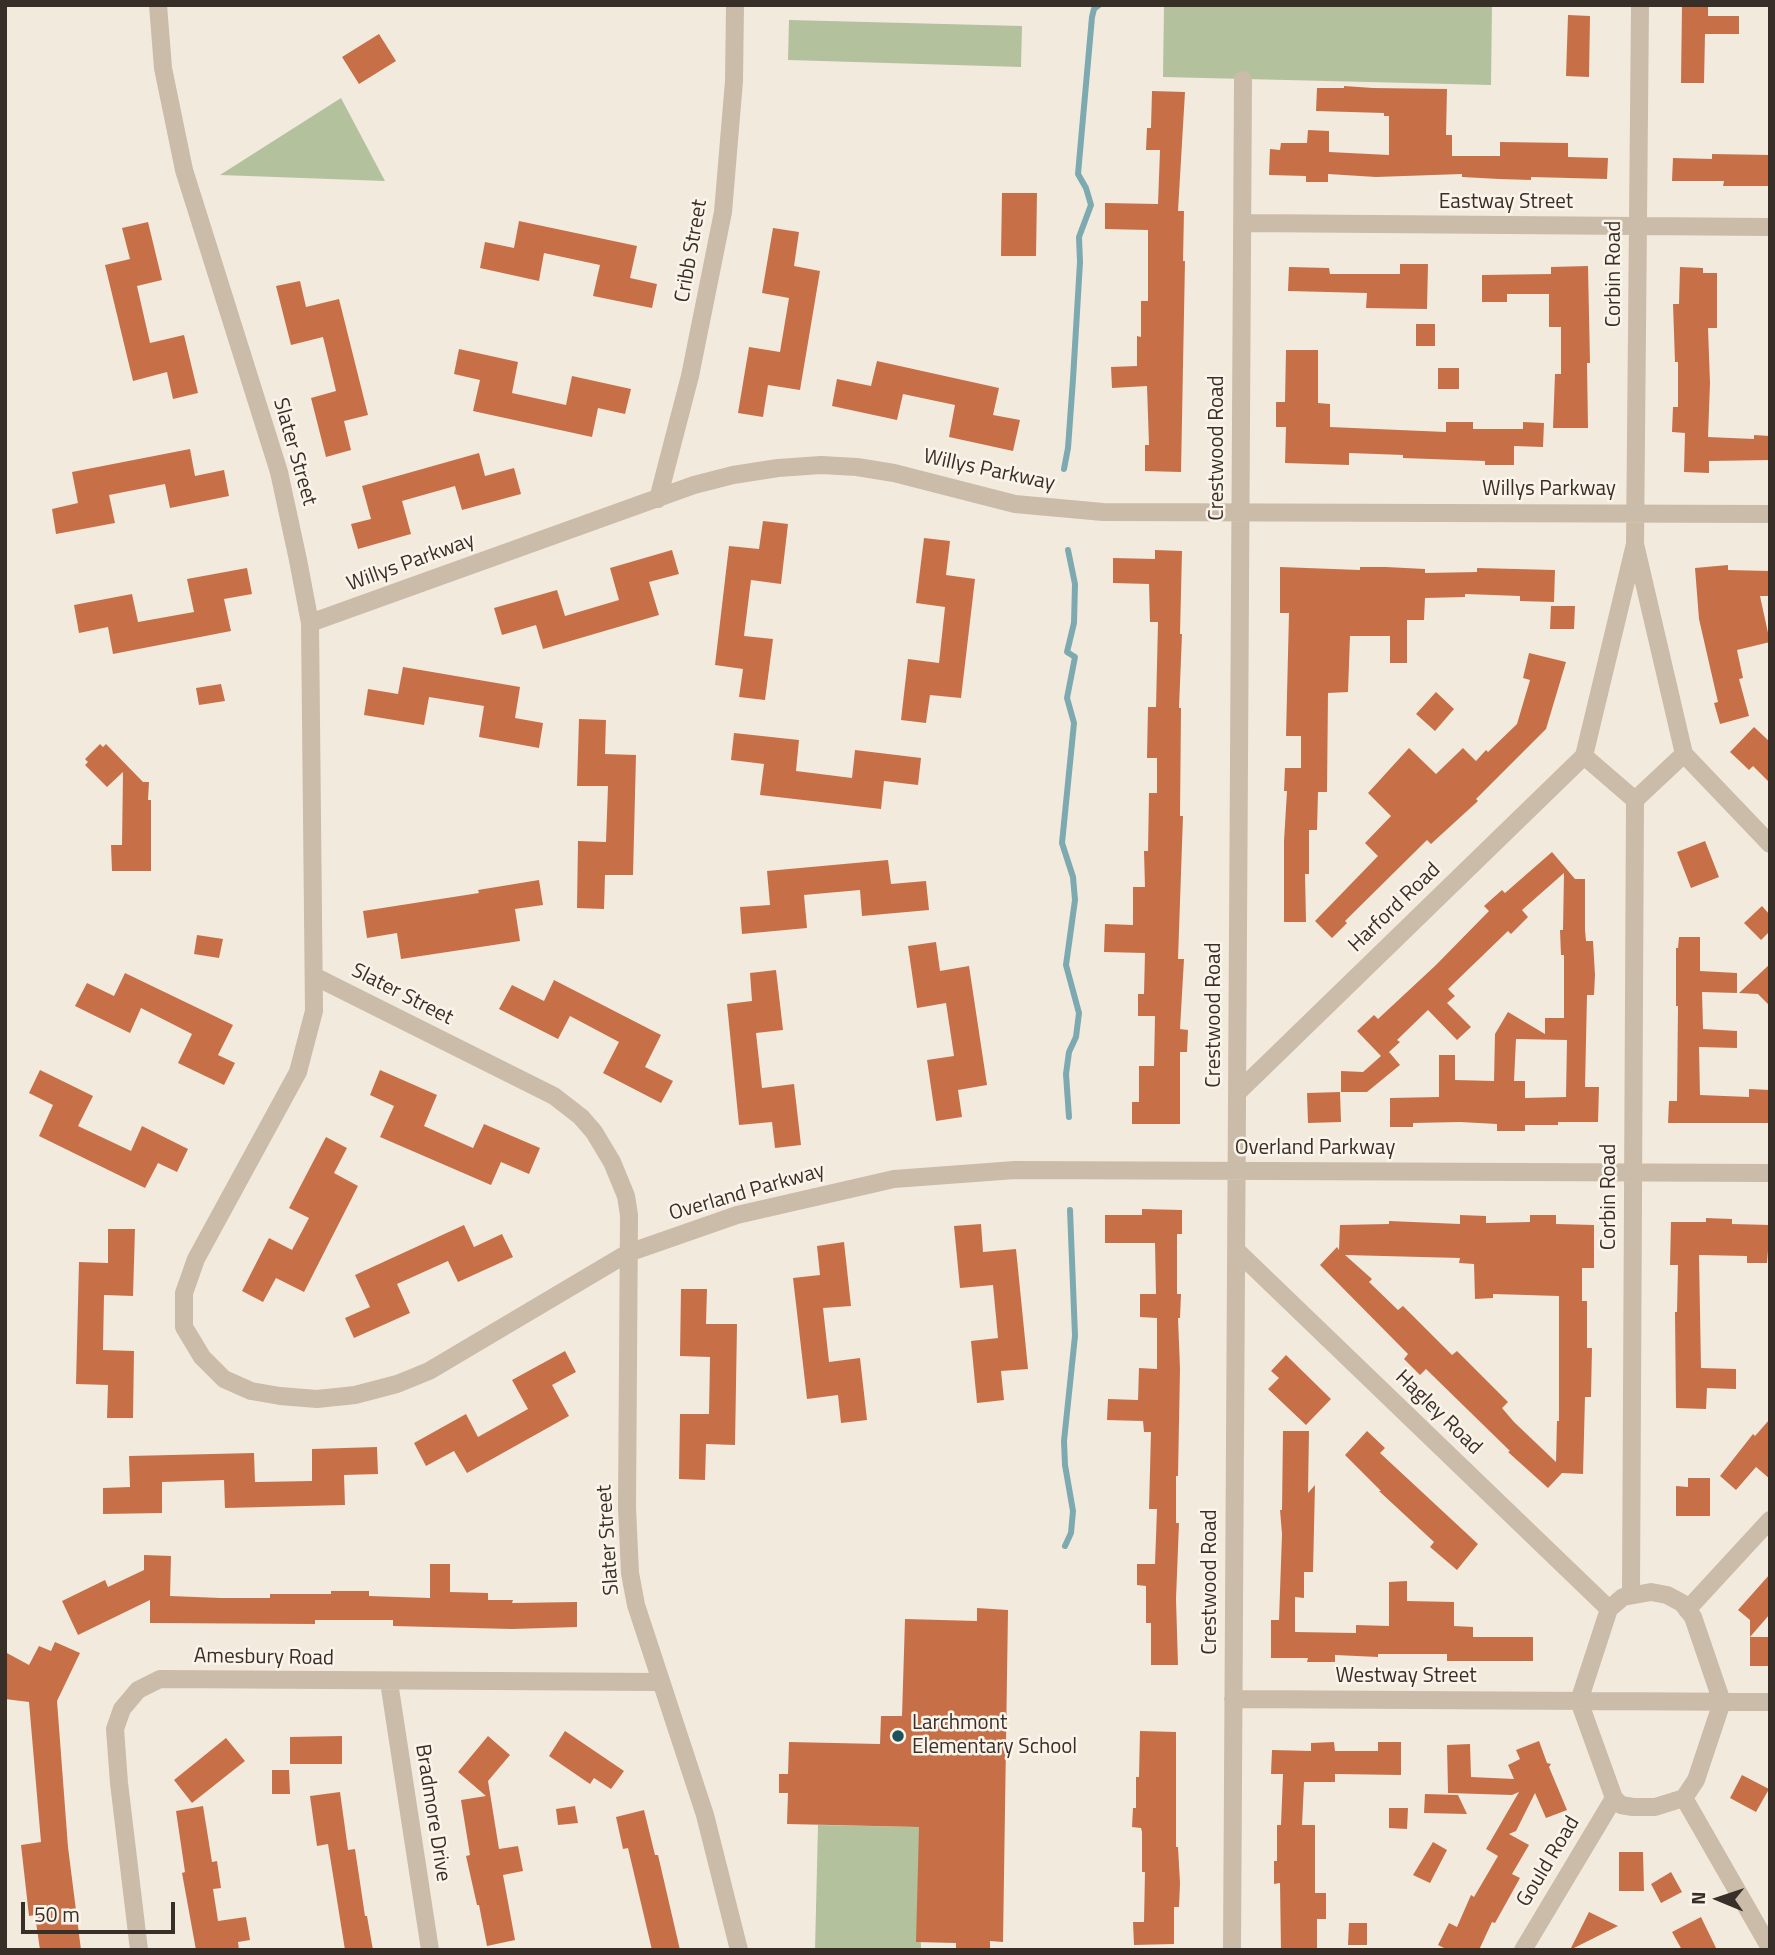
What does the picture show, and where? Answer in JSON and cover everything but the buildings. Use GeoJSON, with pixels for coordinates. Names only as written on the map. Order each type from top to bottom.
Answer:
{"type":"FeatureCollection","features":[{"type":"Feature","properties":{"kind":"street","name":"Slater Street"},"geometry":{"type":"LineString","coordinates":[[158,5],[163,68],[184,170],[279,472],[310,622],[314,976],[554,1096],[581,1117],[594,1132],[612,1162],[626,1196],[629,1215],[628,1539],[636,1605],[705,1815],[739,1950]]}},
{"type":"Feature","properties":{"kind":"street","name":"Cribb Street"},"geometry":{"type":"LineString","coordinates":[[658,499],[693,362],[723,212],[733,94],[734,5]]}},
{"type":"Feature","properties":{"kind":"street","name":"Corbin Road"},"geometry":{"type":"LineString","coordinates":[[1584,756],[1635,544],[1640,5]]}},
{"type":"Feature","properties":{"kind":"street","name":"Crestwood Road"},"geometry":{"type":"LineString","coordinates":[[1232,1950],[1243,80]]}},
{"type":"Feature","properties":{"kind":"street","name":"Eastway Street"},"geometry":{"type":"LineString","coordinates":[[1243,223],[1770,228]]}},
{"type":"Feature","properties":{"kind":"street","name":"Willys Parkway"},"geometry":{"type":"LineString","coordinates":[[310,622],[694,485],[778,468],[821,465],[857,467],[894,473],[994,500],[1059,510],[1770,514]]}},
{"type":"Feature","properties":{"kind":"street","name":"Corbin Road"},"geometry":{"type":"LineString","coordinates":[[1635,544],[1684,754]]}},
{"type":"Feature","properties":{"kind":"street"},"geometry":{"type":"LineString","coordinates":[[1584,756],[1635,800],[1684,754],[1770,844]]}},
{"type":"Feature","properties":{"kind":"street","name":"Harford Road"},"geometry":{"type":"LineString","coordinates":[[1237,1093],[1584,756]]}},
{"type":"Feature","properties":{"kind":"street","name":"Corbin Road"},"geometry":{"type":"LineString","coordinates":[[1631,1594],[1635,800]]}},
{"type":"Feature","properties":{"kind":"street","name":"Overland Parkway"},"geometry":{"type":"LineString","coordinates":[[314,976],[314,1011],[298,1072],[196,1259],[184,1293],[184,1327],[192,1343],[213,1369],[237,1386],[279,1396],[317,1399],[355,1395],[397,1384],[429,1371],[628,1253],[737,1215],[894,1179],[1015,1170],[1770,1173]]}},
{"type":"Feature","properties":{"kind":"street","name":"Hagley Road"},"geometry":{"type":"LineString","coordinates":[[1236,1250],[1609,1609]]}},
{"type":"Feature","properties":{"kind":"street"},"geometry":{"type":"LineString","coordinates":[[1687,1610],[1770,1520]]}},
{"type":"Feature","properties":{"kind":"street"},"geometry":{"type":"LineString","coordinates":[[1651,1592],[1667,1595],[1682,1603],[1693,1617],[1722,1702],[1696,1780],[1684,1798],[1654,1807],[1621,1805],[1614,1798],[1580,1701],[1609,1609],[1631,1594],[1651,1592]]}},
{"type":"Feature","properties":{"kind":"street","name":"Amesbury Road"},"geometry":{"type":"LineString","coordinates":[[139,1950],[119,1783],[116,1729],[122,1709],[138,1690],[160,1679],[660,1682]]}},
{"type":"Feature","properties":{"kind":"street","name":"Bradmore Drive"},"geometry":{"type":"LineString","coordinates":[[389,1682],[430,1950]]}},
{"type":"Feature","properties":{"kind":"street","name":"Westway Street"},"geometry":{"type":"LineString","coordinates":[[1233,1699],[1770,1702]]}},
{"type":"Feature","properties":{"kind":"street","name":"Gould Road"},"geometry":{"type":"LineString","coordinates":[[1523,1950],[1614,1798]]}},
{"type":"Feature","properties":{"kind":"street"},"geometry":{"type":"LineString","coordinates":[[1684,1798],[1770,1948]]}},
{"type":"Feature","properties":{"kind":"green space"},"geometry":{"type":"Polygon","coordinates":[[[1164,5],[1492,5],[1491,85],[1163,77],[1164,5]]]}},
{"type":"Feature","properties":{"kind":"green space"},"geometry":{"type":"Polygon","coordinates":[[[789,20],[1022,26],[1021,67],[788,60],[789,20]]]}},
{"type":"Feature","properties":{"kind":"green space"},"geometry":{"type":"Polygon","coordinates":[[[341,98],[385,181],[220,175],[341,98]]]}},
{"type":"Feature","properties":{"kind":"green space"},"geometry":{"type":"Polygon","coordinates":[[[818,1825],[919,1827],[921,1950],[815,1950],[818,1825]]]}},
{"type":"Feature","properties":{"kind":"waterway"},"geometry":{"type":"LineString","coordinates":[[1064,469],[1073,379],[1079,237],[1091,205],[1078,174],[1092,17],[1094,9],[1099,5]]}},
{"type":"Feature","properties":{"kind":"waterway"},"geometry":{"type":"LineString","coordinates":[[1068,550],[1075,584],[1074,623],[1067,652],[1075,657],[1067,698],[1074,723],[1062,843],[1073,877],[1075,900],[1066,965],[1079,1013],[1066,1074],[1069,1117]]}},
{"type":"Feature","properties":{"kind":"waterway"},"geometry":{"type":"LineString","coordinates":[[1065,1546],[1071,1533],[1073,1511],[1064,1441],[1075,1336],[1070,1210]]}},
{"type":"Feature","properties":{"kind":"place","name":"Larchmont Elementary School"},"geometry":{"type":"Point","coordinates":[898,1736]}}]}
